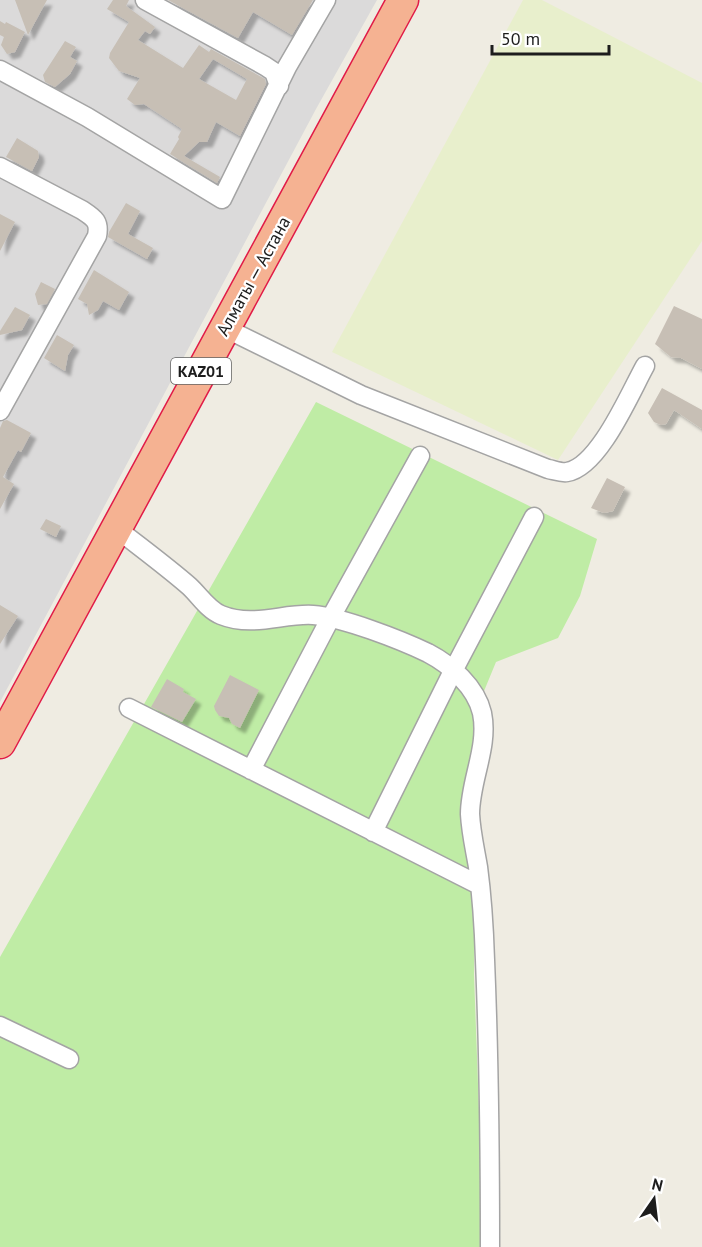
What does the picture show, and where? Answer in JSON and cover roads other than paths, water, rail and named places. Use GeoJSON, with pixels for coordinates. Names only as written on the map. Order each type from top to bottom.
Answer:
{"type":"FeatureCollection","features":[{"type":"Feature","properties":{"kind":"highway","name":"Алматы — Астана"},"geometry":{"type":"LineString","coordinates":[[0,743],[403,0]]}},
{"type":"Feature","properties":{"kind":"street"},"geometry":{"type":"LineString","coordinates":[[145,0],[265,66],[274,72],[279,86]]}},
{"type":"Feature","properties":{"kind":"street"},"geometry":{"type":"LineString","coordinates":[[0,70],[153,155],[166,166],[222,199],[287,67],[326,0]]}},
{"type":"Feature","properties":{"kind":"street"},"geometry":{"type":"LineString","coordinates":[[0,167],[82,210],[94,218],[98,228],[97,236],[0,411]]}},
{"type":"Feature","properties":{"kind":"street"},"geometry":{"type":"LineString","coordinates":[[225,328],[361,394],[548,469],[565,472],[577,468],[592,458],[645,366]]}},
{"type":"Feature","properties":{"kind":"street"},"geometry":{"type":"LineString","coordinates":[[250,771],[420,456]]}},
{"type":"Feature","properties":{"kind":"street"},"geometry":{"type":"LineString","coordinates":[[373,832],[453,671],[534,517]]}},
{"type":"Feature","properties":{"kind":"street"},"geometry":{"type":"LineString","coordinates":[[116,528],[220,615],[263,621],[312,615],[344,621],[429,654],[453,671],[474,694],[482,712],[483,742],[470,813],[485,958],[490,1247]]}},
{"type":"Feature","properties":{"kind":"street"},"geometry":{"type":"LineString","coordinates":[[129,708],[479,885]]}},
{"type":"Feature","properties":{"kind":"street"},"geometry":{"type":"LineString","coordinates":[[0,1026],[69,1059]]}}]}
